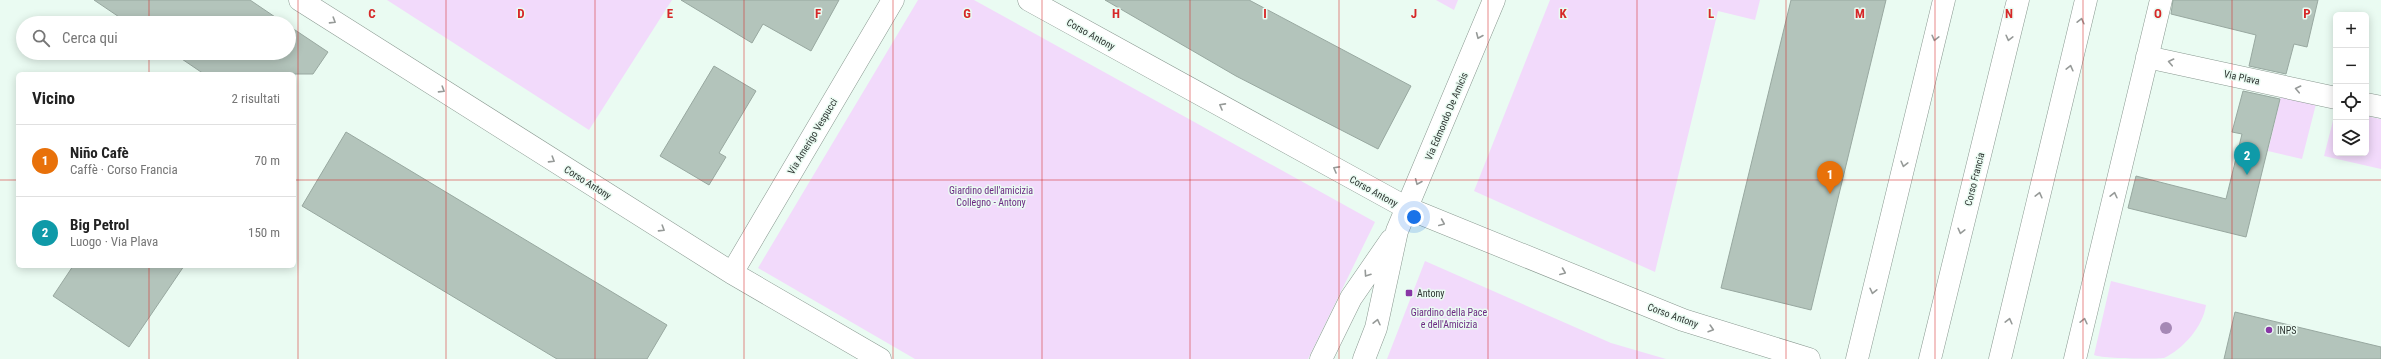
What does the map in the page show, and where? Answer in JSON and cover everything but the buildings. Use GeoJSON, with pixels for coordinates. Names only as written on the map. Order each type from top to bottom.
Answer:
{"type":"FeatureCollection","features":[{"type":"Feature","properties":{"kind":"street","name":"Corso Antony"},"geometry":{"type":"LineString","coordinates":[[300,0],[732,273],[880,359]]}},
{"type":"Feature","properties":{"kind":"street","name":"Via Amerigo Vespucci"},"geometry":{"type":"LineString","coordinates":[[732,273],[893,0]]}},
{"type":"Feature","properties":{"kind":"street","name":"Corso Antony"},"geometry":{"type":"LineString","coordinates":[[1029,0],[1407,208],[1683,320],[1809,359]]}},
{"type":"Feature","properties":{"kind":"street","name":"Via Edmondo De Amicis"},"geometry":{"type":"LineString","coordinates":[[1321,359],[1351,298],[1397,231],[1494,0]]}},
{"type":"Feature","properties":{"kind":"street"},"geometry":{"type":"LineString","coordinates":[[1857,359],[1944,0]]}},
{"type":"Feature","properties":{"kind":"street","name":"Corso Francia"},"geometry":{"type":"LineString","coordinates":[[1930,359],[2018,0]]}},
{"type":"Feature","properties":{"kind":"street"},"geometry":{"type":"LineString","coordinates":[[2000,359],[2086,0]]}},
{"type":"Feature","properties":{"kind":"street"},"geometry":{"type":"LineString","coordinates":[[2075,359],[2160,0]]}},
{"type":"Feature","properties":{"kind":"street","name":"Via Plava"},"geometry":{"type":"LineString","coordinates":[[2147,57],[2333,97]]}},
{"type":"Feature","properties":{"kind":"street"},"geometry":{"type":"LineString","coordinates":[[2369,105],[2381,107]]}},
{"type":"Feature","properties":{"kind":"street","name":"Via Edmondo De Amicis"},"geometry":{"type":"LineString","coordinates":[[1364,359],[1376,328],[1397,231]]}},
{"type":"Feature","properties":{"kind":"green space"},"geometry":{"type":"Polygon","coordinates":[[[387,0],[672,0],[589,130],[387,0]]]}},
{"type":"Feature","properties":{"kind":"green space","name":"Giardino dell'amicizia Collegno - Antony"},"geometry":{"type":"Polygon","coordinates":[[[918,0],[974,0],[1375,222],[1308,359],[915,359],[758,268],[918,0]]]}},
{"type":"Feature","properties":{"kind":"green space"},"geometry":{"type":"Polygon","coordinates":[[[1436,0],[1458,0],[1454,10],[1436,0]]]}},
{"type":"Feature","properties":{"kind":"green space"},"geometry":{"type":"Polygon","coordinates":[[[1550,0],[1760,0],[1755,20],[1718,11],[1655,272],[1474,191],[1550,0]]]}},
{"type":"Feature","properties":{"kind":"green space"},"geometry":{"type":"Polygon","coordinates":[[[2281,96],[2316,104],[2302,159],[2268,151],[2281,96]]]}},
{"type":"Feature","properties":{"kind":"green space"},"geometry":{"type":"Polygon","coordinates":[[[2369,117],[2381,119],[2381,169],[2324,156],[2333,121],[2333,156],[2369,156],[2369,117]]]}},
{"type":"Feature","properties":{"kind":"green space","name":"Giardino della Pace e dell'Amicizia"},"geometry":{"type":"Polygon","coordinates":[[[1425,261],[1611,343],[1666,359],[1387,359],[1425,261]]]}},
{"type":"Feature","properties":{"kind":"green space"},"geometry":{"type":"Polygon","coordinates":[[[2111,281],[2206,305],[2201,321],[2185,343],[2164,358],[2140,359],[2094,355],[2111,281]]]}},
{"type":"Feature","properties":{"kind":"place","name":"Big Petrol"},"geometry":{"type":"Point","coordinates":[2247,175]}},
{"type":"Feature","properties":{"kind":"place","name":"Niño Cafè"},"geometry":{"type":"Point","coordinates":[1830,194]}},
{"type":"Feature","properties":{"kind":"place","name":"Antony"},"geometry":{"type":"Point","coordinates":[1409,293]}},
{"type":"Feature","properties":{"kind":"place","name":"INPS"},"geometry":{"type":"Point","coordinates":[2269,330]}}]}
